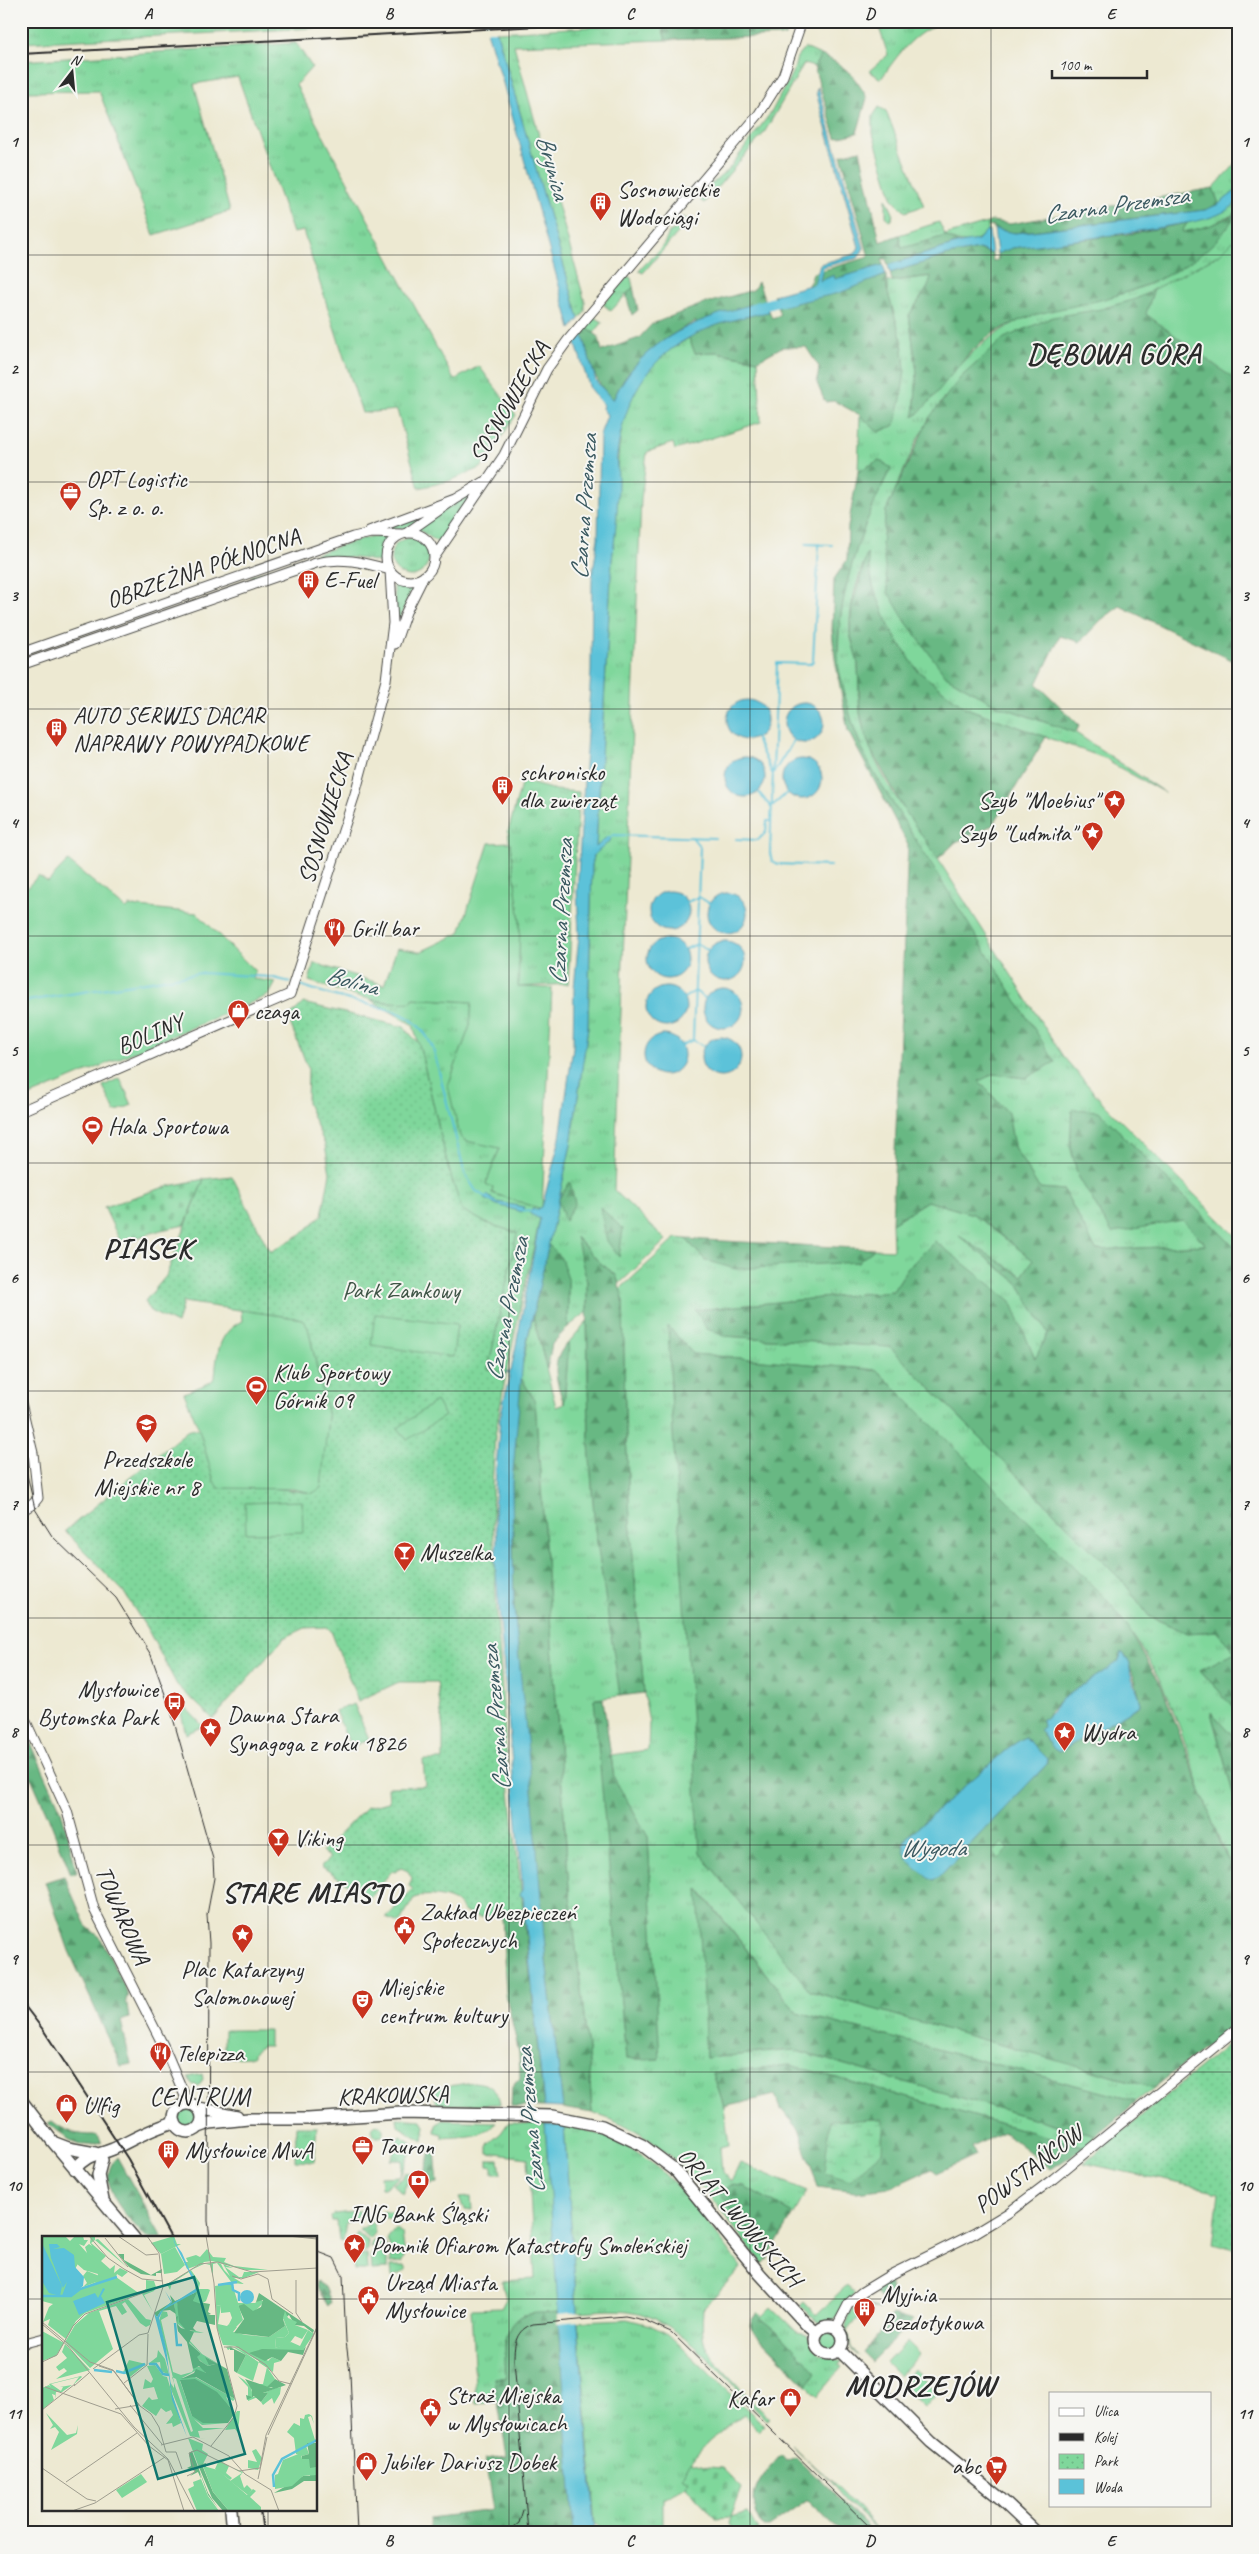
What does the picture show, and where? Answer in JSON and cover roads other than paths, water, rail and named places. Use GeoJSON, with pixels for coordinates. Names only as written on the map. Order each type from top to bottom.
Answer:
{"type":"FeatureCollection","features":[{"type":"Feature","properties":{"kind":"main road"},"geometry":{"type":"LineString","coordinates":[[21,2100],[53,2142],[132,2236]]}},
{"type":"Feature","properties":{"kind":"main road"},"geometry":{"type":"LineString","coordinates":[[188,2103],[199,2108],[202,2117],[199,2127],[192,2131],[184,2131],[174,2122],[176,2109],[188,2103]]}},
{"type":"Feature","properties":{"kind":"main road","name":"KRAKOWSKA"},"geometry":{"type":"LineString","coordinates":[[199,2108],[248,2119]]}},
{"type":"Feature","properties":{"kind":"main road","name":"KRAKOWSKA"},"geometry":{"type":"LineString","coordinates":[[199,2127],[214,2122],[248,2119],[315,2119],[401,2113],[539,2115]]}},
{"type":"Feature","properties":{"kind":"main road","name":"ORLĄT LWOWSKICH"},"geometry":{"type":"LineString","coordinates":[[539,2115],[571,2118],[602,2126],[642,2145],[675,2170],[760,2274],[806,2324],[818,2333]]}},
{"type":"Feature","properties":{"kind":"main road"},"geometry":{"type":"LineString","coordinates":[[75,2168],[93,2166],[99,2156],[110,2150],[147,2131],[174,2122]]}},
{"type":"Feature","properties":{"kind":"main road"},"geometry":{"type":"LineString","coordinates":[[53,2142],[99,2156]]}},
{"type":"Feature","properties":{"kind":"main road"},"geometry":{"type":"LineString","coordinates":[[99,2156],[98,2175],[105,2205]]}},
{"type":"Feature","properties":{"kind":"main road"},"geometry":{"type":"LineString","coordinates":[[826,2326],[836,2328],[843,2338],[839,2350],[831,2354],[819,2349],[816,2341],[818,2333],[826,2326]]}},
{"type":"Feature","properties":{"kind":"main road"},"geometry":{"type":"LineString","coordinates":[[839,2350],[931,2442],[1007,2504],[1037,2533]]}},
{"type":"Feature","properties":{"kind":"main road"},"geometry":{"type":"LineString","coordinates":[[231,2512],[233,2533]]}},
{"type":"Feature","properties":{"kind":"street","name":"SOSNOWIECKA"},"geometry":{"type":"LineString","coordinates":[[292,990],[355,794],[391,656],[406,612],[424,576],[432,566],[434,558],[504,455],[547,369],[585,320],[759,114],[783,76],[802,21]]}},
{"type":"Feature","properties":{"kind":"street","name":"SOSNOWIECKA"},"geometry":{"type":"LineString","coordinates":[[391,656],[393,623],[390,570],[386,555],[387,547],[455,498],[486,480]]}},
{"type":"Feature","properties":{"kind":"street"},"geometry":{"type":"LineString","coordinates":[[353,537],[455,498]]}},
{"type":"Feature","properties":{"kind":"street","name":"OBRZEŻNA PÓŁNOCNA"},"geometry":{"type":"LineString","coordinates":[[21,653],[353,537],[370,533],[404,533]]}},
{"type":"Feature","properties":{"kind":"street"},"geometry":{"type":"LineString","coordinates":[[404,533],[421,535],[427,540],[431,545],[434,558]]}},
{"type":"Feature","properties":{"kind":"street","name":"OBRZEŻNA PÓŁNOCNA"},"geometry":{"type":"LineString","coordinates":[[21,665],[322,561],[350,560],[390,570]]}},
{"type":"Feature","properties":{"kind":"street"},"geometry":{"type":"LineString","coordinates":[[390,570],[405,580],[424,576]]}},
{"type":"Feature","properties":{"kind":"street"},"geometry":{"type":"LineString","coordinates":[[199,591],[203,602]]}},
{"type":"Feature","properties":{"kind":"street","name":"BOLINY"},"geometry":{"type":"LineString","coordinates":[[21,1112],[278,1000],[290,994],[292,990]]}},
{"type":"Feature","properties":{"kind":"street"},"geometry":{"type":"LineString","coordinates":[[21,1403],[35,1465],[38,1498],[33,1504],[21,1511]]}},
{"type":"Feature","properties":{"kind":"street"},"geometry":{"type":"LineString","coordinates":[[31,1446],[21,1459],[35,1465]]}},
{"type":"Feature","properties":{"kind":"street","name":"TOWAROWA"},"geometry":{"type":"LineString","coordinates":[[21,1711],[67,1811],[94,1909],[164,2048],[188,2103]]}},
{"type":"Feature","properties":{"kind":"street","name":"POWSTAŃCÓW"},"geometry":{"type":"LineString","coordinates":[[836,2328],[849,2303],[862,2292],[890,2275],[975,2233],[1008,2213],[1053,2179],[1238,2028]]}},
{"type":"Feature","properties":{"kind":"street"},"geometry":{"type":"LineString","coordinates":[[21,2344],[42,2339]]}},
{"type":"Feature","properties":{"kind":"water"},"geometry":{"type":"Polygon","coordinates":[[[484,21],[493,21],[498,36],[579,319],[571,329],[503,83],[497,63],[494,62],[496,61],[484,21]]]}},
{"type":"Feature","properties":{"kind":"water"},"geometry":{"type":"Polygon","coordinates":[[[818,87],[864,248],[858,258],[823,267],[820,281],[834,275],[835,279],[883,265],[886,275],[839,293],[778,307],[774,295],[814,284],[820,264],[855,254],[859,247],[816,92],[818,87]]]}},
{"type":"Feature","properties":{"kind":"water"},"geometry":{"type":"Polygon","coordinates":[[[1238,189],[1238,202],[1221,213],[1202,220],[1125,233],[1012,248],[997,254],[994,229],[1015,233],[1205,210],[1219,204],[1238,189]]]}},
{"type":"Feature","properties":{"kind":"water"},"geometry":{"type":"Polygon","coordinates":[[[986,231],[989,231],[992,254],[979,249],[948,255],[890,273],[888,265],[960,243],[978,240],[986,231]]]}},
{"type":"Feature","properties":{"kind":"water"},"geometry":{"type":"Polygon","coordinates":[[[766,301],[769,312],[710,328],[686,340],[664,355],[647,374],[633,396],[623,424],[617,456],[617,508],[612,559],[596,847],[608,836],[611,840],[594,855],[592,865],[588,1027],[571,1145],[523,1359],[512,1483],[514,1608],[546,1960],[563,2108],[544,2107],[523,1897],[519,1894],[522,1890],[522,1883],[495,1562],[497,1539],[494,1510],[500,1418],[510,1373],[505,1372],[511,1371],[540,1219],[530,1214],[532,1209],[536,1210],[542,1207],[560,1138],[573,1047],[574,988],[579,934],[577,892],[591,671],[592,578],[598,538],[600,435],[607,415],[602,408],[603,405],[590,389],[575,341],[582,332],[596,381],[613,400],[625,378],[640,360],[657,345],[697,322],[766,301]]]}},
{"type":"Feature","properties":{"kind":"water"},"geometry":{"type":"Polygon","coordinates":[[[751,700],[758,703],[764,709],[767,720],[766,728],[758,737],[751,740],[743,740],[736,737],[728,728],[727,716],[730,709],[739,701],[751,700]]]}},
{"type":"Feature","properties":{"kind":"water"},"geometry":{"type":"Polygon","coordinates":[[[808,703],[815,706],[821,712],[824,723],[823,731],[815,740],[808,743],[800,743],[793,740],[785,731],[784,719],[787,712],[796,704],[808,703]]]}},
{"type":"Feature","properties":{"kind":"water"},"geometry":{"type":"Polygon","coordinates":[[[749,757],[756,760],[762,766],[765,777],[764,785],[756,794],[749,797],[741,797],[734,794],[726,785],[725,773],[728,766],[737,758],[749,757]]]}},
{"type":"Feature","properties":{"kind":"water"},"geometry":{"type":"Polygon","coordinates":[[[806,759],[813,762],[819,768],[822,779],[821,787],[813,796],[806,799],[798,799],[791,796],[783,787],[782,775],[785,768],[794,760],[806,759]]]}},
{"type":"Feature","properties":{"kind":"water"},"geometry":{"type":"Polygon","coordinates":[[[673,891],[680,894],[686,900],[689,911],[688,919],[680,928],[673,931],[665,931],[658,928],[650,919],[649,907],[652,900],[661,892],[673,891]]]}},
{"type":"Feature","properties":{"kind":"water"},"geometry":{"type":"Polygon","coordinates":[[[731,893],[738,896],[744,902],[747,913],[746,921],[738,930],[731,933],[723,933],[716,930],[708,921],[707,909],[710,902],[719,894],[731,893]]]}},
{"type":"Feature","properties":{"kind":"water"},"geometry":{"type":"Polygon","coordinates":[[[671,939],[678,942],[684,948],[687,959],[686,967],[678,976],[671,979],[663,979],[656,976],[648,967],[647,955],[650,948],[659,940],[671,939]]]}},
{"type":"Feature","properties":{"kind":"water"},"geometry":{"type":"Polygon","coordinates":[[[729,941],[736,944],[742,950],[745,961],[744,969],[736,978],[729,981],[721,981],[714,978],[706,969],[705,957],[708,950],[717,942],[729,941]]]}},
{"type":"Feature","properties":{"kind":"water"},"geometry":{"type":"Polygon","coordinates":[[[670,987],[677,990],[683,996],[686,1007],[685,1015],[677,1024],[670,1027],[662,1027],[655,1024],[647,1015],[646,1003],[649,996],[658,988],[670,987]]]}},
{"type":"Feature","properties":{"kind":"water"},"geometry":{"type":"Polygon","coordinates":[[[727,988],[734,991],[740,997],[743,1008],[742,1016],[734,1025],[727,1028],[719,1028],[712,1025],[704,1016],[703,1004],[706,997],[715,989],[727,988]]]}},
{"type":"Feature","properties":{"kind":"water"},"geometry":{"type":"Polygon","coordinates":[[[668,1035],[675,1038],[681,1044],[684,1055],[683,1063],[675,1072],[668,1075],[660,1075],[653,1072],[645,1063],[644,1051],[647,1044],[656,1036],[668,1035]]]}},
{"type":"Feature","properties":{"kind":"water"},"geometry":{"type":"Polygon","coordinates":[[[725,1037],[732,1040],[738,1046],[741,1057],[740,1065],[732,1074],[725,1077],[717,1077],[710,1074],[702,1065],[701,1053],[704,1046],[713,1038],[725,1037]]]}},
{"type":"Feature","properties":{"kind":"water"},"geometry":{"type":"Polygon","coordinates":[[[487,1195],[497,1202],[524,1207],[522,1212],[497,1205],[485,1199],[487,1195]]]}},
{"type":"Feature","properties":{"kind":"water"},"geometry":{"type":"Polygon","coordinates":[[[1122,1652],[1130,1663],[1131,1674],[1141,1705],[1059,1752],[1054,1749],[1039,1730],[1043,1727],[1042,1719],[1046,1718],[1062,1699],[1118,1662],[1122,1652]]]}},
{"type":"Feature","properties":{"kind":"water","name":"Wygoda"},"geometry":{"type":"Polygon","coordinates":[[[1025,1737],[1048,1760],[1047,1764],[939,1877],[933,1880],[916,1868],[904,1851],[906,1838],[1008,1748],[1025,1737]]]}},
{"type":"Feature","properties":{"kind":"water"},"geometry":{"type":"Polygon","coordinates":[[[545,2124],[564,2126],[578,2325],[596,2533],[574,2533],[545,2124]]]}},
{"type":"Feature","properties":{"kind":"waterway","name":"Czarna Przemsza"},"geometry":{"type":"LineString","coordinates":[[754,308],[791,298]]}},
{"type":"Feature","properties":{"kind":"waterway"},"geometry":{"type":"LineString","coordinates":[[806,544],[832,545]]}},
{"type":"Feature","properties":{"kind":"waterway"},"geometry":{"type":"LineString","coordinates":[[819,544],[813,661],[810,664],[777,663],[770,853],[772,861],[777,864],[830,866]]}},
{"type":"Feature","properties":{"kind":"waterway"},"geometry":{"type":"LineString","coordinates":[[756,739],[772,773]]}},
{"type":"Feature","properties":{"kind":"waterway"},"geometry":{"type":"LineString","coordinates":[[774,772],[794,740]]}},
{"type":"Feature","properties":{"kind":"waterway"},"geometry":{"type":"LineString","coordinates":[[759,793],[771,807],[787,793]]}},
{"type":"Feature","properties":{"kind":"waterway"},"geometry":{"type":"LineString","coordinates":[[736,839],[758,840],[766,832],[767,821],[771,821]]}},
{"type":"Feature","properties":{"kind":"waterway"},"geometry":{"type":"LineString","coordinates":[[609,839],[613,835],[715,838]]}},
{"type":"Feature","properties":{"kind":"waterway"},"geometry":{"type":"LineString","coordinates":[[692,837],[700,847],[693,1040]]}},
{"type":"Feature","properties":{"kind":"waterway"},"geometry":{"type":"LineString","coordinates":[[687,902],[699,897],[709,903]]}},
{"type":"Feature","properties":{"kind":"waterway"},"geometry":{"type":"LineString","coordinates":[[686,949],[697,944],[708,950]]}},
{"type":"Feature","properties":{"kind":"waterway","name":"Bolina"},"geometry":{"type":"LineString","coordinates":[[21,1002],[201,973],[270,977],[290,982]]}},
{"type":"Feature","properties":{"kind":"waterway","name":"Bolina"},"geometry":{"type":"LineString","coordinates":[[297,984],[337,997],[388,1009],[409,1018],[418,1025],[433,1048],[465,1174],[476,1191],[487,1198]]}},
{"type":"Feature","properties":{"kind":"waterway"},"geometry":{"type":"LineString","coordinates":[[684,998],[695,991],[705,998]]}},
{"type":"Feature","properties":{"kind":"waterway"},"geometry":{"type":"LineString","coordinates":[[693,1040],[703,1046]]}},
{"type":"Feature","properties":{"kind":"waterway"},"geometry":{"type":"LineString","coordinates":[[682,1045],[693,1040]]}},
{"type":"Feature","properties":{"kind":"waterway","name":"Bolina"},"geometry":{"type":"LineString","coordinates":[[522,1210],[532,1212]]}},
{"type":"Feature","properties":{"kind":"tram line"},"geometry":{"type":"LineString","coordinates":[[21,1416],[25,1466],[35,1509],[52,1536],[116,1598],[151,1655],[171,1711],[213,1859],[214,1878],[207,1915],[209,1943],[208,2221],[210,2236]]}},
{"type":"Feature","properties":{"kind":"tram line"},"geometry":{"type":"LineString","coordinates":[[318,2252],[334,2258],[343,2276],[346,2341],[350,2373],[357,2533]]}},
{"type":"Feature","properties":{"kind":"tram line"},"geometry":{"type":"LineString","coordinates":[[528,2533],[514,2360],[517,2338],[523,2330],[533,2324],[625,2316],[644,2320],[671,2332],[876,2533]]}},
{"type":"Feature","properties":{"kind":"tram line"},"geometry":{"type":"LineString","coordinates":[[506,2533],[519,2523],[523,2510]]}},
{"type":"Feature","properties":{"kind":"railway"},"geometry":{"type":"LineString","coordinates":[[21,54],[633,21]]}},
{"type":"Feature","properties":{"kind":"railway"},"geometry":{"type":"LineString","coordinates":[[21,2001],[44,2031],[128,2159],[170,2236]]}},
{"type":"Feature","properties":{"kind":"railway"},"geometry":{"type":"LineString","coordinates":[[260,2512],[263,2533]]}},
{"type":"Feature","properties":{"kind":"place","name":"Sosnowieckie Wodociągi"},"geometry":{"type":"Point","coordinates":[601,222]}},
{"type":"Feature","properties":{"kind":"place","name":"OPT Logistic Sp. z o. o."},"geometry":{"type":"Point","coordinates":[70,512]}},
{"type":"Feature","properties":{"kind":"place","name":"E-Fuel"},"geometry":{"type":"Point","coordinates":[308,599]}},
{"type":"Feature","properties":{"kind":"place","name":"AUTO SERWIS DACAR NAPRAWY POWYPADKOWE"},"geometry":{"type":"Point","coordinates":[57,748]}},
{"type":"Feature","properties":{"kind":"place","name":"schronisko dla zwierząt"},"geometry":{"type":"Point","coordinates":[503,805]}},
{"type":"Feature","properties":{"kind":"place","name":"Szyb \"Moebius\""},"geometry":{"type":"Point","coordinates":[1115,819]}},
{"type":"Feature","properties":{"kind":"place","name":"Szyb \"Ludmiła\""},"geometry":{"type":"Point","coordinates":[1092,852]}},
{"type":"Feature","properties":{"kind":"place","name":"Grill bar"},"geometry":{"type":"Point","coordinates":[335,947]}},
{"type":"Feature","properties":{"kind":"place","name":"czaga"},"geometry":{"type":"Point","coordinates":[238,1030]}},
{"type":"Feature","properties":{"kind":"place","name":"Hala Sportowa"},"geometry":{"type":"Point","coordinates":[92,1145]}},
{"type":"Feature","properties":{"kind":"place","name":"Klub Sportowy Górnik 09"},"geometry":{"type":"Point","coordinates":[257,1405]}},
{"type":"Feature","properties":{"kind":"place","name":"Przedszkole Miejskie nr 8"},"geometry":{"type":"Point","coordinates":[147,1444]}},
{"type":"Feature","properties":{"kind":"place","name":"Muszelka"},"geometry":{"type":"Point","coordinates":[404,1571]}},
{"type":"Feature","properties":{"kind":"place","name":"Mysłowice Bytomska Park"},"geometry":{"type":"Point","coordinates":[174,1722]}},
{"type":"Feature","properties":{"kind":"place","name":"Dawna Stara Synagoga z roku 1826"},"geometry":{"type":"Point","coordinates":[211,1748]}},
{"type":"Feature","properties":{"kind":"place","name":"Wydra"},"geometry":{"type":"Point","coordinates":[1065,1751]}},
{"type":"Feature","properties":{"kind":"place","name":"Viking"},"geometry":{"type":"Point","coordinates":[278,1857]}},
{"type":"Feature","properties":{"kind":"place","name":"Zakład Ubezpieczeń Społecznych"},"geometry":{"type":"Point","coordinates":[404,1945]}},
{"type":"Feature","properties":{"kind":"place","name":"Plac Katarzyny Salomonowej"},"geometry":{"type":"Point","coordinates":[242,1954]}},
{"type":"Feature","properties":{"kind":"place","name":"Miejskie centrum kultury"},"geometry":{"type":"Point","coordinates":[363,2020]}},
{"type":"Feature","properties":{"kind":"place","name":"Telepizza"},"geometry":{"type":"Point","coordinates":[160,2072]}},
{"type":"Feature","properties":{"kind":"place","name":"Ulfig"},"geometry":{"type":"Point","coordinates":[67,2124]}},
{"type":"Feature","properties":{"kind":"place","name":"Tauron"},"geometry":{"type":"Point","coordinates":[362,2165]}},
{"type":"Feature","properties":{"kind":"place","name":"Mysłowice MwA"},"geometry":{"type":"Point","coordinates":[169,2169]}},
{"type":"Feature","properties":{"kind":"place","name":"ING Bank Śląski"},"geometry":{"type":"Point","coordinates":[418,2199]}},
{"type":"Feature","properties":{"kind":"place","name":"Pomnik Ofiarom Katastrofy Smoleńskiej"},"geometry":{"type":"Point","coordinates":[355,2264]}},
{"type":"Feature","properties":{"kind":"place","name":"Urząd Miasta Mysłowice"},"geometry":{"type":"Point","coordinates":[369,2315]}},
{"type":"Feature","properties":{"kind":"place","name":"Myjnia Bezdotykowa"},"geometry":{"type":"Point","coordinates":[865,2327]}},
{"type":"Feature","properties":{"kind":"place","name":"Kafar"},"geometry":{"type":"Point","coordinates":[790,2417]}},
{"type":"Feature","properties":{"kind":"place","name":"Straż Miejska w Mysłowicach"},"geometry":{"type":"Point","coordinates":[430,2428]}},
{"type":"Feature","properties":{"kind":"place","name":"Jubiler Dariusz Dobek"},"geometry":{"type":"Point","coordinates":[366,2481]}},
{"type":"Feature","properties":{"kind":"place","name":"abc"},"geometry":{"type":"Point","coordinates":[997,2485]}},
{"type":"Feature","properties":{"kind":"district","name":"DĘBOWA GÓRA"},"geometry":{"type":"Point","coordinates":[1114,353]}},
{"type":"Feature","properties":{"kind":"district","name":"PIASEK"},"geometry":{"type":"Point","coordinates":[148,1248]}},
{"type":"Feature","properties":{"kind":"district","name":"STARE MIASTO"},"geometry":{"type":"Point","coordinates":[312,1892]}},
{"type":"Feature","properties":{"kind":"district","name":"CENTRUM"},"geometry":{"type":"Point","coordinates":[200,2097]}},
{"type":"Feature","properties":{"kind":"district","name":"MODRZEJÓW"},"geometry":{"type":"Point","coordinates":[920,2385]}},
{"type":"Feature","properties":{"kind":"water label","name":"Brynica"},"geometry":{"type":"Point","coordinates":[553,167]}},
{"type":"Feature","properties":{"kind":"park label","name":"Park Zamkowy"},"geometry":{"type":"Point","coordinates":[401,1290]}}]}
